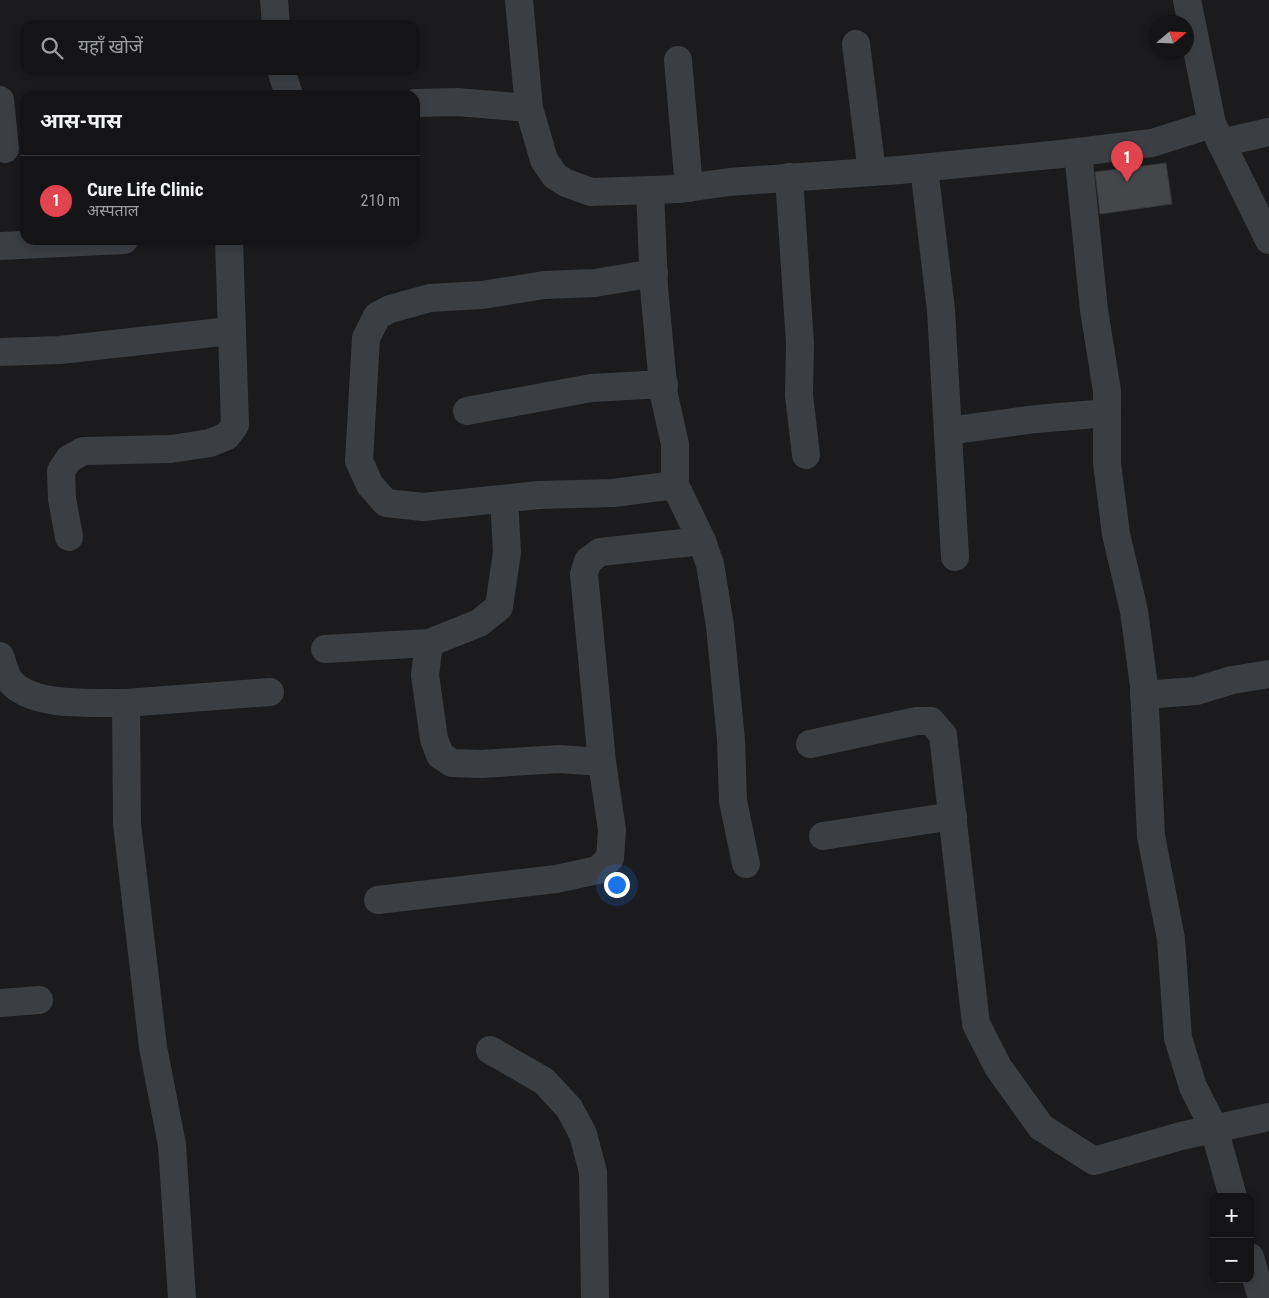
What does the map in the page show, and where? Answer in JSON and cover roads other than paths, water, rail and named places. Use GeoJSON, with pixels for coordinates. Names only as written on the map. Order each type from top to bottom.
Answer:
{"type":"FeatureCollection","features":[{"type":"Feature","properties":{"kind":"street"},"geometry":{"type":"LineString","coordinates":[[274,0],[276,20]]}},
{"type":"Feature","properties":{"kind":"street"},"geometry":{"type":"LineString","coordinates":[[519,0],[528,108],[544,160],[555,176],[566,183],[591,192],[689,188],[789,177],[924,168],[1078,152],[1217,134],[1269,132]]}},
{"type":"Feature","properties":{"kind":"street"},"geometry":{"type":"LineString","coordinates":[[1187,0],[1217,134],[1269,240]]}},
{"type":"Feature","properties":{"kind":"street"},"geometry":{"type":"LineString","coordinates":[[856,44],[872,172]]}},
{"type":"Feature","properties":{"kind":"street"},"geometry":{"type":"LineString","coordinates":[[678,60],[689,188]]}},
{"type":"Feature","properties":{"kind":"street"},"geometry":{"type":"LineString","coordinates":[[283,75],[287,90]]}},
{"type":"Feature","properties":{"kind":"street"},"geometry":{"type":"LineString","coordinates":[[0,100],[10,149]]}},
{"type":"Feature","properties":{"kind":"street"},"geometry":{"type":"LineString","coordinates":[[420,103],[457,102],[528,108]]}},
{"type":"Feature","properties":{"kind":"street"},"geometry":{"type":"LineString","coordinates":[[1078,152],[1094,310],[1107,391],[1107,463],[1116,534],[1134,611],[1144,695],[1151,836],[1172,938],[1178,1038],[1193,1087],[1214,1128],[1232,1193]]}},
{"type":"Feature","properties":{"kind":"street"},"geometry":{"type":"LineString","coordinates":[[924,168],[941,310],[956,557]]}},
{"type":"Feature","properties":{"kind":"street"},"geometry":{"type":"LineString","coordinates":[[789,177],[800,343],[799,395],[806,455]]}},
{"type":"Feature","properties":{"kind":"street"},"geometry":{"type":"LineString","coordinates":[[650,190],[654,273],[664,384],[675,444],[674,485],[702,541],[710,564],[720,626],[731,740],[733,801],[746,864]]}},
{"type":"Feature","properties":{"kind":"street"},"geometry":{"type":"LineString","coordinates":[[0,246],[21,245]]}},
{"type":"Feature","properties":{"kind":"street"},"geometry":{"type":"LineString","coordinates":[[69,537],[62,499],[61,471],[69,459],[83,451],[172,448],[210,443],[227,436],[235,425],[230,331],[229,245]]}},
{"type":"Feature","properties":{"kind":"street"},"geometry":{"type":"LineString","coordinates":[[654,273],[596,282],[544,285],[482,295],[430,298],[390,309],[377,316],[366,338],[359,461],[370,485],[386,503],[423,507],[539,495],[613,493],[674,485]]}},
{"type":"Feature","properties":{"kind":"street"},"geometry":{"type":"LineString","coordinates":[[0,352],[60,350],[230,331]]}},
{"type":"Feature","properties":{"kind":"street"},"geometry":{"type":"LineString","coordinates":[[466,411],[591,388],[664,384]]}},
{"type":"Feature","properties":{"kind":"street"},"geometry":{"type":"LineString","coordinates":[[948,431],[1036,419],[1107,414]]}},
{"type":"Feature","properties":{"kind":"street"},"geometry":{"type":"LineString","coordinates":[[326,649],[429,643],[479,623],[499,608],[507,552],[504,500]]}},
{"type":"Feature","properties":{"kind":"street"},"geometry":{"type":"LineString","coordinates":[[378,900],[556,879],[598,870],[610,858],[612,830],[602,762],[584,574],[588,561],[600,552],[702,541]]}},
{"type":"Feature","properties":{"kind":"street"},"geometry":{"type":"LineString","coordinates":[[429,643],[425,675],[434,739],[440,756],[452,763],[471,764],[559,759],[602,762]]}},
{"type":"Feature","properties":{"kind":"street"},"geometry":{"type":"LineString","coordinates":[[0,656],[8,680],[23,693],[58,701],[126,703],[270,692]]}},
{"type":"Feature","properties":{"kind":"street"},"geometry":{"type":"LineString","coordinates":[[1144,695],[1196,691],[1232,680],[1269,674]]}},
{"type":"Feature","properties":{"kind":"street"},"geometry":{"type":"LineString","coordinates":[[126,703],[127,824],[153,1047],[172,1146],[182,1298]]}},
{"type":"Feature","properties":{"kind":"street"},"geometry":{"type":"LineString","coordinates":[[810,744],[917,721],[931,720],[943,735],[976,1024],[998,1067],[1041,1127],[1094,1161],[1214,1128],[1269,1117]]}},
{"type":"Feature","properties":{"kind":"street"},"geometry":{"type":"LineString","coordinates":[[823,836],[953,816]]}},
{"type":"Feature","properties":{"kind":"street"},"geometry":{"type":"LineString","coordinates":[[0,1003],[39,1000]]}},
{"type":"Feature","properties":{"kind":"street"},"geometry":{"type":"LineString","coordinates":[[490,1050],[544,1081],[570,1108],[583,1134],[593,1172],[595,1298]]}},
{"type":"Feature","properties":{"kind":"street"},"geometry":{"type":"LineString","coordinates":[[1254,1271],[1262,1298]]}},
{"type":"Feature","properties":{"kind":"place","name":"Cure Life Clinic"},"geometry":{"type":"Point","coordinates":[1127,182]}}]}
